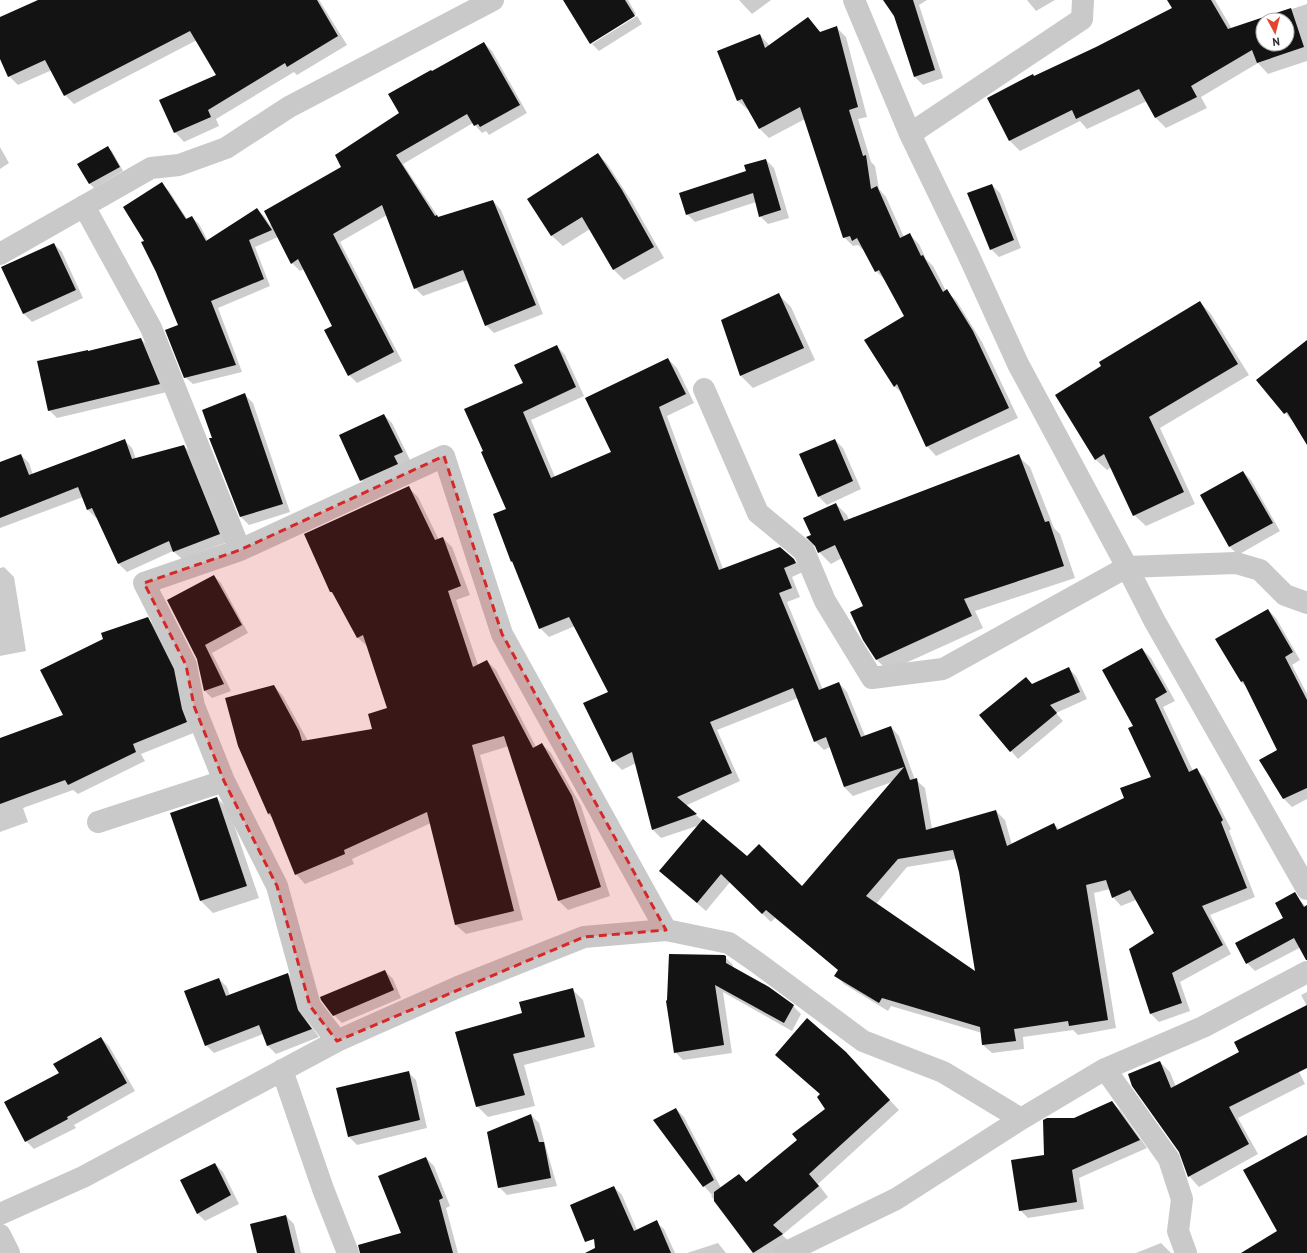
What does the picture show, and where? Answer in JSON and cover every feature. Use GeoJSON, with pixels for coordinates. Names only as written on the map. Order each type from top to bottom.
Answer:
{"type":"FeatureCollection","features":[{"type":"Feature","properties":{"kind":"street"},"geometry":{"type":"LineString","coordinates":[[0,254],[151,168],[179,165],[226,148],[289,107],[493,0]]}},
{"type":"Feature","properties":{"kind":"street"},"geometry":{"type":"LineString","coordinates":[[854,0],[910,134],[967,252],[1018,364],[1154,620],[1307,889]]}},
{"type":"Feature","properties":{"kind":"street"},"geometry":{"type":"LineString","coordinates":[[910,134],[1082,19],[1082,0]]}},
{"type":"Feature","properties":{"kind":"street"},"geometry":{"type":"LineString","coordinates":[[84,206],[152,328],[240,550]]}},
{"type":"Feature","properties":{"kind":"street"},"geometry":{"type":"LineString","coordinates":[[704,389],[758,513],[804,551],[826,601],[872,678],[943,669],[1127,567],[1236,563],[1260,570],[1285,594],[1307,603]]}},
{"type":"Feature","properties":{"kind":"street"},"geometry":{"type":"LineString","coordinates":[[337,1041],[310,1006],[278,886],[224,781],[194,706],[186,665],[144,583],[240,550],[444,456],[502,634],[666,930]]}},
{"type":"Feature","properties":{"kind":"street"},"geometry":{"type":"LineString","coordinates":[[98,822],[224,781]]}},
{"type":"Feature","properties":{"kind":"street"},"geometry":{"type":"LineString","coordinates":[[0,1214],[83,1177],[337,1041],[458,987],[584,937],[666,930],[729,943],[863,1041],[943,1072],[1021,1119]]}},
{"type":"Feature","properties":{"kind":"street"},"geometry":{"type":"LineString","coordinates":[[785,1253],[896,1199],[1021,1119],[1105,1069],[1203,1027],[1307,972]]}},
{"type":"Feature","properties":{"kind":"street"},"geometry":{"type":"LineString","coordinates":[[1105,1069],[1169,1159],[1182,1200],[1178,1231],[1186,1253]]}},
{"type":"Feature","properties":{"kind":"street"},"geometry":{"type":"LineString","coordinates":[[282,1070],[323,1189],[348,1253]]}},
{"type":"Feature","properties":{"kind":"street"},"geometry":{"type":"LineString","coordinates":[[0,1235],[9,1253]]}},
{"type":"Feature","properties":{"kind":"highlighted area"},"geometry":{"type":"Polygon","coordinates":[[[444,456],[502,634],[666,930],[584,937],[337,1041],[310,1006],[277,886],[224,781],[194,706],[186,665],[144,583],[240,550],[444,456]]]}},
{"type":"Feature","properties":{"kind":"building"},"geometry":{"type":"Polygon","coordinates":[[[38,0],[317,0],[338,36],[287,67],[285,63],[208,110],[211,117],[174,133],[159,100],[216,75],[190,31],[64,96],[45,60],[8,77],[0,59],[0,17],[38,0]]]}},
{"type":"Feature","properties":{"kind":"building"},"geometry":{"type":"Polygon","coordinates":[[[563,0],[625,0],[635,16],[590,44],[563,0]]]}},
{"type":"Feature","properties":{"kind":"building"},"geometry":{"type":"Polygon","coordinates":[[[883,0],[913,0],[935,70],[914,77],[894,16],[883,0]]]}},
{"type":"Feature","properties":{"kind":"building"},"geometry":{"type":"Polygon","coordinates":[[[1167,0],[1211,0],[1228,29],[1255,20],[1255,52],[1289,52],[1257,63],[1252,50],[1191,86],[1197,97],[1155,118],[1139,89],[1076,119],[1072,110],[1009,141],[987,98],[1033,74],[1034,76],[1096,47],[1172,8],[1167,0]]]}},
{"type":"Feature","properties":{"kind":"building"},"geometry":{"type":"Polygon","coordinates":[[[1291,8],[1292,12],[1279,12],[1291,8]]]}},
{"type":"Feature","properties":{"kind":"building"},"geometry":{"type":"Polygon","coordinates":[[[808,17],[820,32],[837,26],[858,107],[849,110],[863,156],[866,155],[871,189],[877,186],[900,238],[910,233],[921,256],[923,255],[943,292],[947,289],[973,331],[1009,408],[926,447],[897,384],[894,387],[864,340],[904,316],[879,270],[875,272],[857,238],[852,241],[850,236],[843,238],[800,107],[759,129],[742,99],[737,101],[717,51],[760,34],[765,48],[808,17]]]}},
{"type":"Feature","properties":{"kind":"building"},"geometry":{"type":"Polygon","coordinates":[[[1295,20],[1304,47],[1295,50],[1295,20]]]}},
{"type":"Feature","properties":{"kind":"building"},"geometry":{"type":"Polygon","coordinates":[[[484,42],[520,105],[480,127],[478,124],[474,126],[467,114],[396,155],[435,216],[437,215],[438,217],[493,200],[536,305],[485,326],[463,270],[414,289],[382,205],[333,234],[394,352],[348,376],[324,330],[332,326],[298,259],[291,264],[264,211],[341,167],[335,155],[399,113],[388,94],[484,42]]]}},
{"type":"Feature","properties":{"kind":"building"},"geometry":{"type":"Polygon","coordinates":[[[108,146],[120,167],[89,184],[77,164],[108,146]]]}},
{"type":"Feature","properties":{"kind":"building"},"geometry":{"type":"Polygon","coordinates":[[[598,153],[622,190],[654,247],[613,270],[582,217],[551,236],[527,199],[598,153]]]}},
{"type":"Feature","properties":{"kind":"building"},"geometry":{"type":"Polygon","coordinates":[[[766,159],[781,210],[759,217],[753,193],[686,215],[679,193],[746,171],[744,165],[766,159]]]}},
{"type":"Feature","properties":{"kind":"building"},"geometry":{"type":"Polygon","coordinates":[[[162,182],[186,219],[192,216],[206,241],[257,208],[272,230],[249,240],[264,279],[211,301],[236,365],[184,378],[165,330],[178,325],[156,272],[141,242],[144,241],[123,207],[162,182]]]}},
{"type":"Feature","properties":{"kind":"building"},"geometry":{"type":"Polygon","coordinates":[[[992,184],[1014,240],[990,250],[967,193],[992,184]]]}},
{"type":"Feature","properties":{"kind":"building"},"geometry":{"type":"Polygon","coordinates":[[[54,243],[76,290],[23,314],[1,267],[54,243]]]}},
{"type":"Feature","properties":{"kind":"building"},"geometry":{"type":"Polygon","coordinates":[[[779,293],[804,348],[740,376],[721,320],[779,293]]]}},
{"type":"Feature","properties":{"kind":"building"},"geometry":{"type":"Polygon","coordinates":[[[1200,301],[1238,364],[1149,417],[1184,492],[1133,516],[1104,454],[1095,460],[1055,395],[1101,366],[1099,362],[1200,301]]]}},
{"type":"Feature","properties":{"kind":"building"},"geometry":{"type":"Polygon","coordinates":[[[141,338],[160,384],[48,411],[37,361],[88,351],[141,338]]]}},
{"type":"Feature","properties":{"kind":"building"},"geometry":{"type":"Polygon","coordinates":[[[1307,340],[1307,445],[1287,412],[1284,414],[1256,380],[1307,340]]]}},
{"type":"Feature","properties":{"kind":"building"},"geometry":{"type":"Polygon","coordinates":[[[557,345],[576,387],[523,412],[551,478],[611,452],[585,398],[668,358],[686,394],[659,407],[719,570],[780,547],[794,559],[796,563],[784,568],[792,588],[779,593],[819,690],[839,682],[861,737],[891,726],[910,780],[917,778],[926,830],[996,810],[1007,846],[1054,823],[1057,830],[1124,798],[1120,788],[1151,777],[1128,728],[1133,726],[1102,670],[1142,648],[1167,692],[1155,699],[1189,772],[1197,768],[1223,820],[1221,822],[1247,888],[1202,906],[1223,945],[1172,973],[1182,1003],[1150,1014],[1129,949],[1154,933],[1130,890],[1112,898],[1106,880],[1086,885],[1108,1020],[1069,1026],[1068,1021],[1014,1029],[1016,1041],[982,1045],[980,1027],[882,998],[879,1003],[834,976],[838,970],[766,910],[762,914],[721,874],[697,903],[659,871],[703,819],[747,856],[759,844],[802,886],[904,767],[844,787],[826,737],[814,742],[793,688],[710,722],[732,773],[677,797],[697,814],[652,830],[632,752],[612,762],[583,703],[608,692],[569,617],[539,629],[493,514],[506,509],[481,452],[483,451],[464,409],[523,383],[514,365],[557,345]],[[953,850],[898,859],[866,896],[975,971],[959,872],[953,850]]]}},
{"type":"Feature","properties":{"kind":"building"},"geometry":{"type":"Polygon","coordinates":[[[245,393],[283,504],[240,517],[209,438],[212,438],[202,410],[245,393]]]}},
{"type":"Feature","properties":{"kind":"building"},"geometry":{"type":"Polygon","coordinates":[[[384,414],[403,452],[394,456],[398,464],[360,481],[339,435],[384,414]]]}},
{"type":"Feature","properties":{"kind":"building"},"geometry":{"type":"Polygon","coordinates":[[[125,439],[132,459],[184,445],[220,534],[173,552],[169,541],[118,564],[92,508],[87,510],[78,487],[0,518],[0,462],[21,454],[29,475],[125,439]]]}},
{"type":"Feature","properties":{"kind":"building"},"geometry":{"type":"Polygon","coordinates":[[[835,439],[853,481],[818,497],[799,454],[835,439]]]}},
{"type":"Feature","properties":{"kind":"building"},"geometry":{"type":"Polygon","coordinates":[[[1019,454],[1045,522],[1049,521],[1064,566],[964,599],[972,616],[876,660],[863,640],[850,612],[863,606],[835,545],[818,553],[815,546],[806,537],[811,535],[803,518],[836,503],[844,521],[1019,454]]]}},
{"type":"Feature","properties":{"kind":"building"},"geometry":{"type":"Polygon","coordinates":[[[1243,471],[1273,523],[1229,547],[1200,495],[1243,471]]]}},
{"type":"Feature","properties":{"kind":"building"},"geometry":{"type":"Polygon","coordinates":[[[409,486],[435,540],[443,537],[461,586],[448,591],[473,667],[487,660],[533,748],[542,743],[572,796],[601,887],[558,901],[504,736],[472,745],[514,911],[455,925],[427,812],[344,850],[345,854],[295,875],[270,813],[268,814],[238,746],[225,698],[274,685],[299,731],[302,741],[372,729],[368,714],[387,708],[363,635],[357,638],[332,592],[330,592],[304,534],[409,486]]]}},
{"type":"Feature","properties":{"kind":"building"},"geometry":{"type":"Polygon","coordinates":[[[214,575],[242,625],[205,645],[224,684],[204,691],[197,659],[167,600],[214,575]]]}},
{"type":"Feature","properties":{"kind":"building"},"geometry":{"type":"Polygon","coordinates":[[[1268,609],[1293,652],[1285,657],[1307,700],[1307,788],[1283,799],[1259,760],[1277,750],[1243,681],[1241,682],[1215,639],[1268,609]]]}},
{"type":"Feature","properties":{"kind":"building"},"geometry":{"type":"Polygon","coordinates":[[[148,617],[174,669],[182,709],[187,722],[133,744],[136,752],[68,785],[65,780],[0,804],[0,738],[63,715],[40,670],[103,639],[101,633],[148,617]]]}},
{"type":"Feature","properties":{"kind":"building"},"geometry":{"type":"Polygon","coordinates":[[[1069,667],[1080,692],[1050,705],[1057,713],[1010,752],[979,715],[1026,677],[1032,684],[1069,667]]]}},
{"type":"Feature","properties":{"kind":"building"},"geometry":{"type":"Polygon","coordinates":[[[217,797],[247,886],[200,901],[170,813],[217,797]]]}},
{"type":"Feature","properties":{"kind":"building"},"geometry":{"type":"Polygon","coordinates":[[[1295,892],[1304,907],[1307,905],[1307,960],[1294,938],[1246,964],[1235,943],[1283,918],[1275,903],[1295,892]]]}},
{"type":"Feature","properties":{"kind":"building"},"geometry":{"type":"Polygon","coordinates":[[[669,954],[724,955],[726,956],[726,963],[769,987],[794,1005],[784,1023],[715,985],[724,1045],[674,1053],[666,1001],[669,954]]]}},
{"type":"Feature","properties":{"kind":"building"},"geometry":{"type":"Polygon","coordinates":[[[385,970],[394,990],[333,1016],[321,1000],[320,997],[385,970]]]}},
{"type":"Feature","properties":{"kind":"building"},"geometry":{"type":"Polygon","coordinates":[[[288,973],[298,1010],[312,1029],[267,1046],[259,1025],[205,1046],[184,991],[219,978],[226,996],[288,973]]]}},
{"type":"Feature","properties":{"kind":"building"},"geometry":{"type":"Polygon","coordinates":[[[573,988],[585,1037],[513,1054],[525,1095],[476,1107],[455,1032],[522,1013],[519,1002],[573,988]]]}},
{"type":"Feature","properties":{"kind":"building"},"geometry":{"type":"Polygon","coordinates":[[[1307,1005],[1307,1068],[1229,1107],[1249,1144],[1188,1177],[1179,1152],[1132,1086],[1128,1074],[1160,1061],[1171,1088],[1239,1052],[1234,1042],[1307,1005]]]}},
{"type":"Feature","properties":{"kind":"building"},"geometry":{"type":"Polygon","coordinates":[[[807,1018],[846,1052],[890,1100],[809,1174],[819,1186],[773,1225],[783,1234],[753,1253],[714,1201],[714,1192],[739,1174],[746,1182],[797,1140],[792,1134],[825,1109],[817,1097],[820,1094],[775,1055],[807,1018]]]}},
{"type":"Feature","properties":{"kind":"building"},"geometry":{"type":"Polygon","coordinates":[[[101,1037],[127,1083],[67,1117],[68,1119],[25,1142],[4,1102],[59,1073],[53,1064],[101,1037]]]}},
{"type":"Feature","properties":{"kind":"building"},"geometry":{"type":"Polygon","coordinates":[[[409,1071],[420,1120],[348,1137],[336,1088],[409,1071]]]}},
{"type":"Feature","properties":{"kind":"building"},"geometry":{"type":"Polygon","coordinates":[[[1112,1101],[1140,1140],[1072,1170],[1077,1202],[1019,1211],[1011,1160],[1044,1155],[1043,1120],[1047,1118],[1074,1118],[1112,1101]]]}},
{"type":"Feature","properties":{"kind":"building"},"geometry":{"type":"Polygon","coordinates":[[[676,1108],[714,1180],[703,1187],[653,1120],[676,1108]]]}},
{"type":"Feature","properties":{"kind":"building"},"geometry":{"type":"Polygon","coordinates":[[[531,1114],[539,1142],[544,1142],[551,1178],[498,1188],[487,1132],[531,1114]]]}},
{"type":"Feature","properties":{"kind":"building"},"geometry":{"type":"Polygon","coordinates":[[[1307,1135],[1307,1253],[1241,1253],[1277,1231],[1243,1170],[1307,1135]]]}},
{"type":"Feature","properties":{"kind":"building"},"geometry":{"type":"Polygon","coordinates":[[[426,1157],[443,1198],[439,1200],[453,1253],[360,1253],[358,1245],[401,1233],[378,1176],[426,1157]]]}},
{"type":"Feature","properties":{"kind":"building"},"geometry":{"type":"Polygon","coordinates":[[[215,1163],[231,1195],[197,1214],[180,1180],[215,1163]]]}},
{"type":"Feature","properties":{"kind":"building"},"geometry":{"type":"Polygon","coordinates":[[[614,1186],[634,1231],[657,1220],[671,1253],[585,1253],[595,1248],[594,1239],[585,1242],[570,1205],[614,1186]]]}},
{"type":"Feature","properties":{"kind":"building"},"geometry":{"type":"Polygon","coordinates":[[[286,1215],[295,1253],[257,1253],[250,1224],[286,1215]]]}}]}
